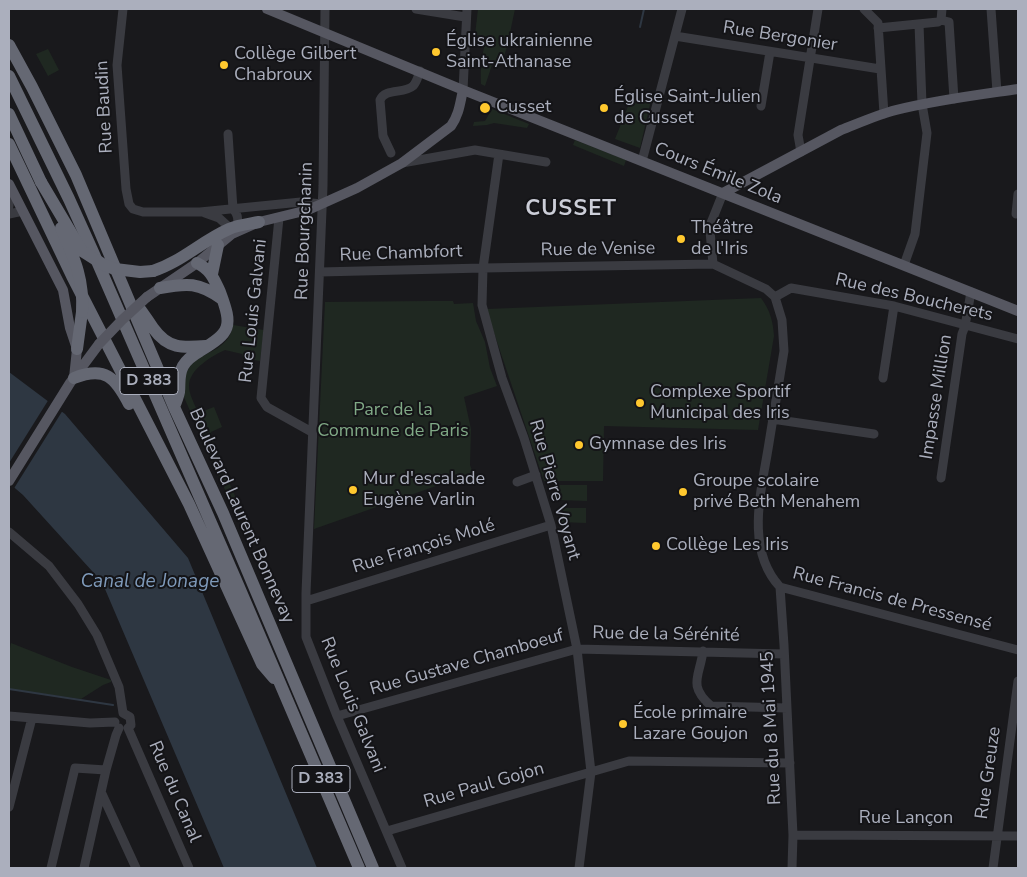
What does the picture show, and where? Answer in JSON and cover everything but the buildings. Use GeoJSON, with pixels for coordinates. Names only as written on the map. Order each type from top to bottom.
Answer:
{"type":"FeatureCollection","features":[{"type":"Feature","properties":{"kind":"highway","name":"Boulevard Laurent Bonnevay"},"geometry":{"type":"LineString","coordinates":[[9,45],[76,175],[174,407],[223,513],[373,868]]}},
{"type":"Feature","properties":{"kind":"highway","name":"Boulevard Laurent Bonnevay"},"geometry":{"type":"LineString","coordinates":[[9,76],[93,252],[359,868]]}},
{"type":"Feature","properties":{"kind":"highway"},"geometry":{"type":"LineString","coordinates":[[9,114],[41,182],[80,275],[82,312],[77,349]]}},
{"type":"Feature","properties":{"kind":"highway"},"geometry":{"type":"LineString","coordinates":[[9,144],[94,318],[189,504],[262,664],[283,690]]}},
{"type":"Feature","properties":{"kind":"highway"},"geometry":{"type":"LineString","coordinates":[[9,161],[68,278],[94,318]]}},
{"type":"Feature","properties":{"kind":"highway"},"geometry":{"type":"LineString","coordinates":[[41,182],[82,251],[104,265],[115,269],[134,272],[153,271],[168,267],[212,238],[234,227],[259,222]]}},
{"type":"Feature","properties":{"kind":"highway"},"geometry":{"type":"LineString","coordinates":[[212,274],[218,245]]}},
{"type":"Feature","properties":{"kind":"highway"},"geometry":{"type":"LineString","coordinates":[[174,407],[179,393],[178,382],[186,361],[219,339],[226,327],[228,316],[212,274],[198,263]]}},
{"type":"Feature","properties":{"kind":"highway"},"geometry":{"type":"LineString","coordinates":[[160,288],[181,284],[198,285],[213,292],[222,299]]}},
{"type":"Feature","properties":{"kind":"highway"},"geometry":{"type":"LineString","coordinates":[[129,298],[141,310],[159,336],[167,343],[183,347],[209,346]]}},
{"type":"Feature","properties":{"kind":"highway"},"geometry":{"type":"LineString","coordinates":[[70,383],[85,374],[98,372],[108,375],[122,390],[177,494],[189,504]]}},
{"type":"Feature","properties":{"kind":"main road","name":"Cours Émile Zola"},"geometry":{"type":"LineString","coordinates":[[267,9],[462,90],[1018,311]]}},
{"type":"Feature","properties":{"kind":"main road"},"geometry":{"type":"LineString","coordinates":[[723,193],[841,130],[884,114],[922,104],[1018,89]]}},
{"type":"Feature","properties":{"kind":"main road"},"geometry":{"type":"LineString","coordinates":[[9,481],[70,383],[100,344],[147,297],[198,263],[232,234],[259,222],[308,210],[357,188],[402,163],[451,126],[459,110],[462,90]]}},
{"type":"Feature","properties":{"kind":"main road"},"geometry":{"type":"LineString","coordinates":[[9,184],[63,290],[70,328],[77,349],[70,383]]}},
{"type":"Feature","properties":{"kind":"street","name":"Rue Baudin"},"geometry":{"type":"LineString","coordinates":[[123,9],[117,65],[126,189],[130,204],[133,209],[143,212],[225,212]]}},
{"type":"Feature","properties":{"kind":"street","name":"Rue Bourgchanin"},"geometry":{"type":"LineString","coordinates":[[313,432],[322,204],[325,9]]}},
{"type":"Feature","properties":{"kind":"street"},"geometry":{"type":"LineString","coordinates":[[416,9],[466,13],[462,90]]}},
{"type":"Feature","properties":{"kind":"street"},"geometry":{"type":"LineString","coordinates":[[642,161],[682,9]]}},
{"type":"Feature","properties":{"kind":"street"},"geometry":{"type":"LineString","coordinates":[[801,152],[798,135],[818,9]]}},
{"type":"Feature","properties":{"kind":"street"},"geometry":{"type":"LineString","coordinates":[[864,9],[878,23],[884,114]]}},
{"type":"Feature","properties":{"kind":"street"},"geometry":{"type":"LineString","coordinates":[[941,20],[942,9]]}},
{"type":"Feature","properties":{"kind":"street"},"geometry":{"type":"LineString","coordinates":[[991,9],[998,92]]}},
{"type":"Feature","properties":{"kind":"street"},"geometry":{"type":"LineString","coordinates":[[878,28],[938,22],[941,20],[949,22],[954,99]]}},
{"type":"Feature","properties":{"kind":"street"},"geometry":{"type":"LineString","coordinates":[[904,265],[916,234],[927,133],[922,104],[918,24]]}},
{"type":"Feature","properties":{"kind":"street","name":"Rue Bergonier"},"geometry":{"type":"LineString","coordinates":[[675,36],[880,69]]}},
{"type":"Feature","properties":{"kind":"street"},"geometry":{"type":"LineString","coordinates":[[761,106],[770,52]]}},
{"type":"Feature","properties":{"kind":"street"},"geometry":{"type":"LineString","coordinates":[[391,153],[383,136],[381,97],[411,88],[420,71]]}},
{"type":"Feature","properties":{"kind":"street"},"geometry":{"type":"LineString","coordinates":[[225,212],[237,214],[239,220],[234,227],[225,212],[228,134]]}},
{"type":"Feature","properties":{"kind":"street"},"geometry":{"type":"LineString","coordinates":[[402,163],[475,150],[546,162]]}},
{"type":"Feature","properties":{"kind":"street","name":"Rue Pierre Voyant"},"geometry":{"type":"LineString","coordinates":[[499,154],[483,268],[481,290],[484,317],[502,378],[552,525],[577,649],[591,772],[579,868]]}},
{"type":"Feature","properties":{"kind":"street"},"geometry":{"type":"LineString","coordinates":[[9,190],[9,206]]}},
{"type":"Feature","properties":{"kind":"street"},"geometry":{"type":"LineString","coordinates":[[723,193],[711,223],[713,264],[766,289],[775,297]]}},
{"type":"Feature","properties":{"kind":"street"},"geometry":{"type":"LineString","coordinates":[[1016,214],[1018,194]]}},
{"type":"Feature","properties":{"kind":"street"},"geometry":{"type":"LineString","coordinates":[[225,212],[301,202],[322,204]]}},
{"type":"Feature","properties":{"kind":"street"},"geometry":{"type":"LineString","coordinates":[[9,214],[23,211]]}},
{"type":"Feature","properties":{"kind":"street","name":"Rue Louis Galvani"},"geometry":{"type":"LineString","coordinates":[[279,218],[261,398],[267,407],[313,432],[306,637],[337,716],[402,868]]}},
{"type":"Feature","properties":{"kind":"street","name":"Rue de Venise"},"geometry":{"type":"LineString","coordinates":[[483,268],[713,264]]}},
{"type":"Feature","properties":{"kind":"street","name":"Rue Chambfort"},"geometry":{"type":"LineString","coordinates":[[320,272],[483,268]]}},
{"type":"Feature","properties":{"kind":"street","name":"Rue des Boucherets"},"geometry":{"type":"LineString","coordinates":[[775,297],[791,288],[894,306],[1018,339]]}},
{"type":"Feature","properties":{"kind":"street","name":"Impasse Million"},"geometry":{"type":"LineString","coordinates":[[941,478],[962,334],[971,292]]}},
{"type":"Feature","properties":{"kind":"street","name":"Rue Francis de Pressensé"},"geometry":{"type":"LineString","coordinates":[[775,297],[782,320],[784,351],[758,509],[759,544],[772,578],[780,587],[1018,649]]}},
{"type":"Feature","properties":{"kind":"street"},"geometry":{"type":"LineString","coordinates":[[883,378],[894,306]]}},
{"type":"Feature","properties":{"kind":"street"},"geometry":{"type":"LineString","coordinates":[[772,419],[874,434]]}},
{"type":"Feature","properties":{"kind":"street"},"geometry":{"type":"LineString","coordinates":[[518,482],[536,475]]}},
{"type":"Feature","properties":{"kind":"street","name":"Rue François Molé"},"geometry":{"type":"LineString","coordinates":[[306,601],[552,525]]}},
{"type":"Feature","properties":{"kind":"street"},"geometry":{"type":"LineString","coordinates":[[9,532],[49,566],[78,604],[97,635],[119,687],[123,713],[119,714],[121,726],[116,735],[106,770],[84,868]]}},
{"type":"Feature","properties":{"kind":"street","name":"Rue du 8 Mai 1945"},"geometry":{"type":"LineString","coordinates":[[780,587],[790,763],[793,835],[792,868]]}},
{"type":"Feature","properties":{"kind":"street","name":"Rue de la Sérénité"},"geometry":{"type":"LineString","coordinates":[[577,649],[784,654]]}},
{"type":"Feature","properties":{"kind":"street","name":"Rue Gustave Chamboeuf"},"geometry":{"type":"LineString","coordinates":[[337,716],[577,649]]}},
{"type":"Feature","properties":{"kind":"street"},"geometry":{"type":"LineString","coordinates":[[703,651],[696,677],[701,694],[711,706],[787,708]]}},
{"type":"Feature","properties":{"kind":"street","name":"Rue Greuze"},"geometry":{"type":"LineString","coordinates":[[992,868],[1018,681]]}},
{"type":"Feature","properties":{"kind":"street","name":"Rue du Canal"},"geometry":{"type":"LineString","coordinates":[[123,713],[130,716],[131,725],[121,726],[189,868]]}},
{"type":"Feature","properties":{"kind":"street"},"geometry":{"type":"LineString","coordinates":[[9,716],[121,726]]}},
{"type":"Feature","properties":{"kind":"street"},"geometry":{"type":"LineString","coordinates":[[9,807],[32,718]]}},
{"type":"Feature","properties":{"kind":"street","name":"Rue Paul Gojon"},"geometry":{"type":"LineString","coordinates":[[387,831],[629,761],[790,763]]}},
{"type":"Feature","properties":{"kind":"street"},"geometry":{"type":"LineString","coordinates":[[51,868],[75,768],[106,770]]}},
{"type":"Feature","properties":{"kind":"street"},"geometry":{"type":"LineString","coordinates":[[102,794],[136,868]]}},
{"type":"Feature","properties":{"kind":"street","name":"Rue Lançon"},"geometry":{"type":"LineString","coordinates":[[793,835],[1018,836]]}},
{"type":"Feature","properties":{"kind":"green space"},"geometry":{"type":"Polygon","coordinates":[[[478,9],[515,9],[502,62],[493,62],[485,86],[481,84],[481,72],[487,37],[475,35],[478,9]]]}},
{"type":"Feature","properties":{"kind":"green space"},"geometry":{"type":"Polygon","coordinates":[[[48,49],[59,70],[48,76],[36,54],[48,49]]]}},
{"type":"Feature","properties":{"kind":"green space"},"geometry":{"type":"Polygon","coordinates":[[[635,89],[652,96],[640,148],[615,139],[635,89]]]}},
{"type":"Feature","properties":{"kind":"green space"},"geometry":{"type":"Polygon","coordinates":[[[492,109],[529,124],[527,128],[494,123],[473,126],[474,122],[485,121],[492,109]]]}},
{"type":"Feature","properties":{"kind":"green space"},"geometry":{"type":"Polygon","coordinates":[[[575,140],[626,160],[624,166],[573,145],[575,140]]]}},
{"type":"Feature","properties":{"kind":"green space","name":"Complexe Sportif Municipal des Iris"},"geometry":{"type":"Polygon","coordinates":[[[761,298],[767,307],[773,325],[774,336],[758,430],[604,426],[603,481],[544,481],[487,309],[761,298]]]}},
{"type":"Feature","properties":{"kind":"green space","name":"Parc de la Commune de Paris"},"geometry":{"type":"Polygon","coordinates":[[[453,301],[454,304],[473,303],[476,321],[485,342],[490,368],[497,386],[464,397],[471,429],[470,465],[473,473],[314,529],[325,302],[453,301]]]}},
{"type":"Feature","properties":{"kind":"green space"},"geometry":{"type":"Polygon","coordinates":[[[233,325],[264,330],[260,361],[243,358],[242,354],[225,350],[197,369],[190,380],[189,389],[198,413],[214,407],[222,427],[211,432],[216,452],[244,517],[238,519],[183,395],[185,378],[189,368],[201,357],[221,346],[230,334],[233,325]]]}},
{"type":"Feature","properties":{"kind":"green space"},"geometry":{"type":"Polygon","coordinates":[[[559,485],[587,485],[587,501],[559,500],[559,485]]]}},
{"type":"Feature","properties":{"kind":"green space"},"geometry":{"type":"Polygon","coordinates":[[[560,508],[586,508],[586,523],[560,522],[560,508]]]}},
{"type":"Feature","properties":{"kind":"green space"},"geometry":{"type":"Polygon","coordinates":[[[11,643],[111,680],[111,682],[81,699],[9,689],[9,653],[11,643]]]}},
{"type":"Feature","properties":{"kind":"water","name":"Canal de Jonage"},"geometry":{"type":"Polygon","coordinates":[[[9,372],[65,414],[188,558],[317,868],[224,868],[102,582],[23,495],[9,483],[9,372]]]}},
{"type":"Feature","properties":{"kind":"pier"},"geometry":{"type":"Polygon","coordinates":[[[49,399],[63,410],[13,490],[9,486],[9,463],[49,399]]]}},
{"type":"Feature","properties":{"kind":"waterway"},"geometry":{"type":"LineString","coordinates":[[640,27],[644,9]]}},
{"type":"Feature","properties":{"kind":"waterway"},"geometry":{"type":"LineString","coordinates":[[9,689],[113,705]]}},
{"type":"Feature","properties":{"kind":"place","name":"Église ukrainienne Saint-Athanase"},"geometry":{"type":"Point","coordinates":[436,52]}},
{"type":"Feature","properties":{"kind":"place","name":"Collège Gilbert Chabroux"},"geometry":{"type":"Point","coordinates":[224,65]}},
{"type":"Feature","properties":{"kind":"place","name":"Cusset"},"geometry":{"type":"Point","coordinates":[485,108]}},
{"type":"Feature","properties":{"kind":"place","name":"Église Saint-Julien de Cusset"},"geometry":{"type":"Point","coordinates":[604,108]}},
{"type":"Feature","properties":{"kind":"place","name":"Théâtre de l'Iris"},"geometry":{"type":"Point","coordinates":[681,239]}},
{"type":"Feature","properties":{"kind":"place","name":"Complexe Sportif Municipal des Iris"},"geometry":{"type":"Point","coordinates":[640,403]}},
{"type":"Feature","properties":{"kind":"place","name":"Gymnase des Iris"},"geometry":{"type":"Point","coordinates":[579,445]}},
{"type":"Feature","properties":{"kind":"place","name":"Mur d'escalade Eugène Varlin"},"geometry":{"type":"Point","coordinates":[353,490]}},
{"type":"Feature","properties":{"kind":"place","name":"Groupe scolaire privé Beth Menahem"},"geometry":{"type":"Point","coordinates":[683,492]}},
{"type":"Feature","properties":{"kind":"place","name":"Collège Les Iris"},"geometry":{"type":"Point","coordinates":[656,546]}},
{"type":"Feature","properties":{"kind":"place","name":"École primaire Lazare Goujon"},"geometry":{"type":"Point","coordinates":[623,724]}},
{"type":"Feature","properties":{"kind":"district","name":"CUSSET"},"geometry":{"type":"Point","coordinates":[571,210]}}]}
